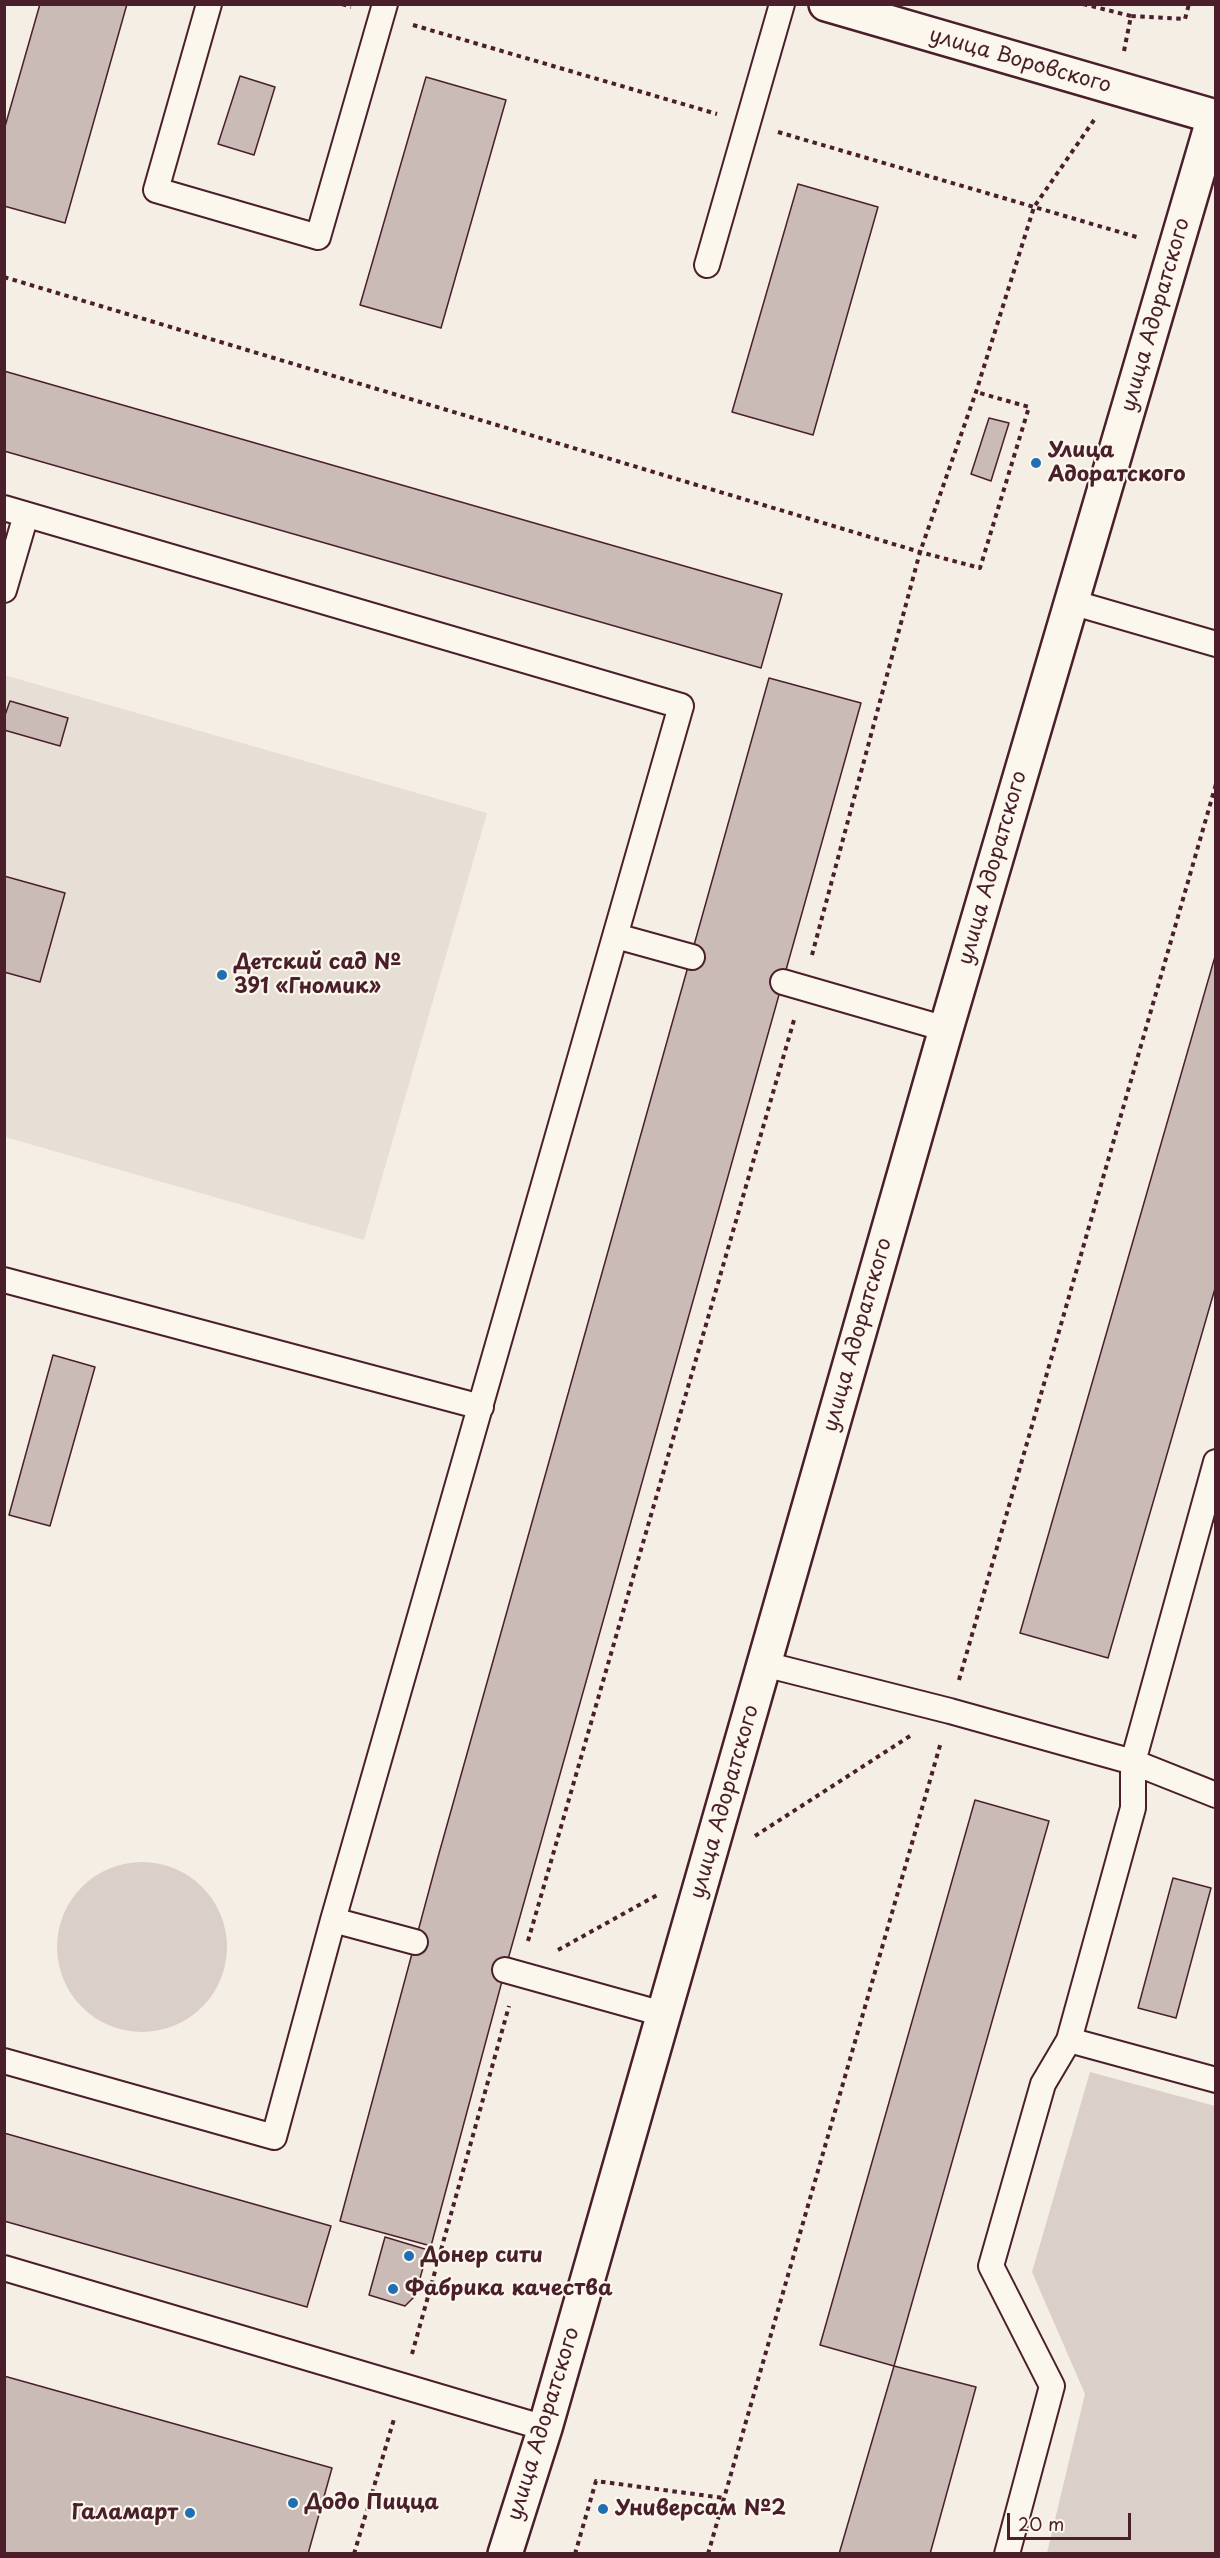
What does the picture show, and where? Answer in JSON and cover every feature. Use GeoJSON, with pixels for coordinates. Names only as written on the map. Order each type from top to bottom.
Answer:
{"type":"FeatureCollection","features":[{"type":"Feature","properties":{"kind":"street","name":"улица Воровского"},"geometry":{"type":"LineString","coordinates":[[826,4],[1215,117]]}},
{"type":"Feature","properties":{"kind":"street","name":"улица Адоратского"},"geometry":{"type":"LineString","coordinates":[[505,2553],[545,2428],[946,1029],[1215,117]]}},
{"type":"Feature","properties":{"kind":"lane"},"geometry":{"type":"LineString","coordinates":[[209,4],[156,190],[318,237],[385,4]]}},
{"type":"Feature","properties":{"kind":"lane"},"geometry":{"type":"LineString","coordinates":[[707,265],[782,4]]}},
{"type":"Feature","properties":{"kind":"lane"},"geometry":{"type":"LineString","coordinates":[[4,590],[15,512],[681,706],[333,1920],[274,2137],[4,2061]]}},
{"type":"Feature","properties":{"kind":"lane"},"geometry":{"type":"LineString","coordinates":[[1071,602],[1215,645]]}},
{"type":"Feature","properties":{"kind":"lane"},"geometry":{"type":"LineString","coordinates":[[616,936],[692,957]]}},
{"type":"Feature","properties":{"kind":"lane"},"geometry":{"type":"LineString","coordinates":[[793,985],[946,1029]]}},
{"type":"Feature","properties":{"kind":"lane"},"geometry":{"type":"LineString","coordinates":[[4,1280],[481,1407]]}},
{"type":"Feature","properties":{"kind":"lane"},"geometry":{"type":"LineString","coordinates":[[1007,2553],[1052,2386],[991,2266],[1043,2084],[1069,2040],[1133,1808],[1133,1762],[1215,1462]]}},
{"type":"Feature","properties":{"kind":"lane"},"geometry":{"type":"LineString","coordinates":[[764,1664],[950,1711],[1133,1762],[1215,1795]]}},
{"type":"Feature","properties":{"kind":"lane"},"geometry":{"type":"LineString","coordinates":[[333,1920],[415,1942]]}},
{"type":"Feature","properties":{"kind":"lane"},"geometry":{"type":"LineString","coordinates":[[512,1971],[663,2014]]}},
{"type":"Feature","properties":{"kind":"lane"},"geometry":{"type":"LineString","coordinates":[[1069,2040],[1215,2080]]}},
{"type":"Feature","properties":{"kind":"lane"},"geometry":{"type":"LineString","coordinates":[[4,2268],[545,2428]]}},
{"type":"Feature","properties":{"kind":"path"},"geometry":{"type":"LineString","coordinates":[[1083,4],[1131,16]]}},
{"type":"Feature","properties":{"kind":"path"},"geometry":{"type":"LineString","coordinates":[[354,2553],[403,2387],[512,1971],[793,985],[920,552],[976,392],[1034,207]]}},
{"type":"Feature","properties":{"kind":"path"},"geometry":{"type":"LineString","coordinates":[[4,277],[920,552],[980,568],[1029,407],[976,392]]}},
{"type":"Feature","properties":{"kind":"path"},"geometry":{"type":"LineString","coordinates":[[708,2553],[1215,784]]}},
{"type":"Feature","properties":{"kind":"path"},"geometry":{"type":"LineString","coordinates":[[575,2553],[596,2481],[724,2498]]}},
{"type":"Feature","properties":{"kind":"shaded area","name":"Детский сад № 391 «Гномик»"},"geometry":{"type":"Polygon","coordinates":[[[4,675],[487,813],[364,1240],[5,1137],[4,675]]]}},
{"type":"Feature","properties":{"kind":"shaded area"},"geometry":{"type":"Polygon","coordinates":[[[142,1862],[159,1863],[175,1868],[202,1887],[221,1914],[226,1930],[226,1964],[221,1980],[202,2007],[175,2026],[159,2031],[142,2032],[125,2031],[109,2026],[82,2007],[63,1980],[58,1964],[57,1947],[58,1930],[63,1914],[82,1887],[109,1868],[125,1863],[142,1862]]]}},
{"type":"Feature","properties":{"kind":"shaded area"},"geometry":{"type":"Polygon","coordinates":[[[1090,2072],[1215,2106],[1215,2553],[1047,2553],[1085,2394],[1032,2272],[1090,2072]]]}},
{"type":"Feature","properties":{"kind":"building"},"geometry":{"type":"Polygon","coordinates":[[[40,4],[127,4],[65,223],[4,206],[4,130],[40,4]]]}},
{"type":"Feature","properties":{"kind":"building"},"geometry":{"type":"Polygon","coordinates":[[[240,76],[275,87],[254,155],[218,144],[240,76]]]}},
{"type":"Feature","properties":{"kind":"building"},"geometry":{"type":"Polygon","coordinates":[[[426,77],[506,100],[441,328],[360,305],[426,77]]]}},
{"type":"Feature","properties":{"kind":"building"},"geometry":{"type":"Polygon","coordinates":[[[798,184],[878,207],[813,435],[732,412],[798,184]]]}},
{"type":"Feature","properties":{"kind":"building"},"geometry":{"type":"Polygon","coordinates":[[[4,371],[782,594],[761,668],[4,451],[4,371]]]}},
{"type":"Feature","properties":{"kind":"building"},"geometry":{"type":"Polygon","coordinates":[[[989,418],[1009,423],[991,481],[971,474],[989,418]]]}},
{"type":"Feature","properties":{"kind":"building"},"geometry":{"type":"Polygon","coordinates":[[[769,678],[861,703],[505,1970],[431,2246],[340,2221],[438,1857],[769,678]]]}},
{"type":"Feature","properties":{"kind":"building"},"geometry":{"type":"Polygon","coordinates":[[[10,701],[68,718],[60,746],[4,730],[4,718],[10,701]]]}},
{"type":"Feature","properties":{"kind":"building"},"geometry":{"type":"Polygon","coordinates":[[[4,876],[65,893],[40,982],[4,972],[4,876]]]}},
{"type":"Feature","properties":{"kind":"building"},"geometry":{"type":"Polygon","coordinates":[[[1216,953],[1216,1285],[1108,1658],[1020,1633],[1216,953]]]}},
{"type":"Feature","properties":{"kind":"building"},"geometry":{"type":"Polygon","coordinates":[[[53,1355],[95,1367],[50,1526],[9,1515],[53,1355]]]}},
{"type":"Feature","properties":{"kind":"building"},"geometry":{"type":"Polygon","coordinates":[[[975,1800],[1049,1821],[894,2366],[820,2345],[975,1800]]]}},
{"type":"Feature","properties":{"kind":"building"},"geometry":{"type":"Polygon","coordinates":[[[1173,1878],[1211,1888],[1176,2018],[1138,2008],[1173,1878]]]}},
{"type":"Feature","properties":{"kind":"building"},"geometry":{"type":"Polygon","coordinates":[[[4,2133],[331,2226],[307,2307],[4,2221],[4,2133]]]}},
{"type":"Feature","properties":{"kind":"building"},"geometry":{"type":"Polygon","coordinates":[[[385,2237],[428,2250],[415,2296],[405,2306],[369,2295],[385,2237]]]}},
{"type":"Feature","properties":{"kind":"building"},"geometry":{"type":"Polygon","coordinates":[[[894,2366],[976,2387],[930,2554],[839,2554],[894,2366]]]}},
{"type":"Feature","properties":{"kind":"building"},"geometry":{"type":"Polygon","coordinates":[[[4,2376],[332,2468],[308,2554],[4,2554],[4,2376]]]}},
{"type":"Feature","properties":{"kind":"place","name":"Улица Адоратского"},"geometry":{"type":"Point","coordinates":[1036,463]}},
{"type":"Feature","properties":{"kind":"place","name":"Детский сад № 391 «Гномик»"},"geometry":{"type":"Point","coordinates":[222,975]}},
{"type":"Feature","properties":{"kind":"place","name":"Донер сити"},"geometry":{"type":"Point","coordinates":[409,2256]}},
{"type":"Feature","properties":{"kind":"place","name":"Фабрика качества"},"geometry":{"type":"Point","coordinates":[393,2289]}},
{"type":"Feature","properties":{"kind":"place","name":"Додо Пицца"},"geometry":{"type":"Point","coordinates":[293,2503]}},
{"type":"Feature","properties":{"kind":"place","name":"Универсам №2"},"geometry":{"type":"Point","coordinates":[603,2509]}},
{"type":"Feature","properties":{"kind":"place","name":"Галамарт"},"geometry":{"type":"Point","coordinates":[190,2513]}}]}
